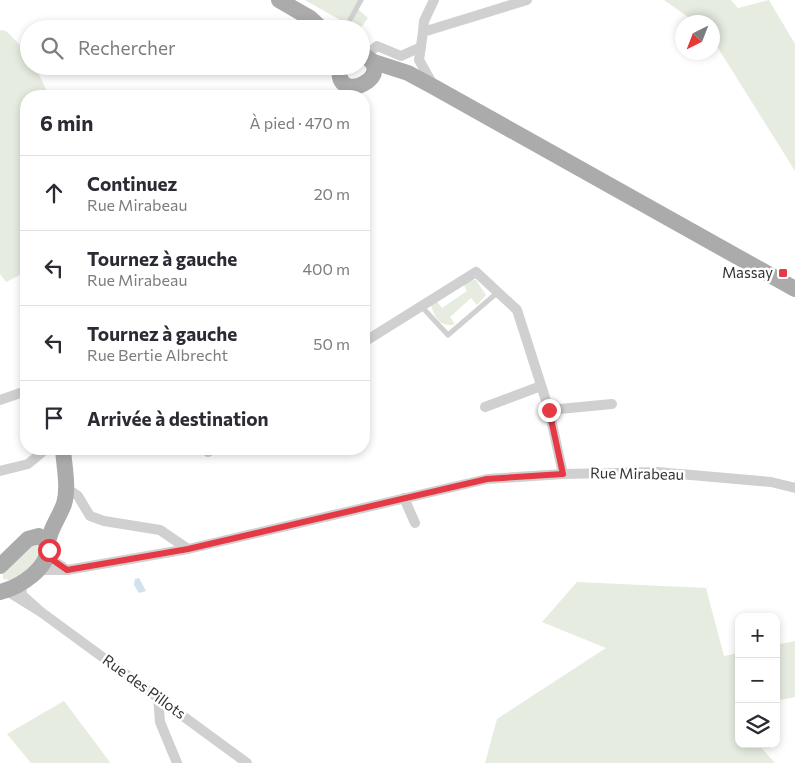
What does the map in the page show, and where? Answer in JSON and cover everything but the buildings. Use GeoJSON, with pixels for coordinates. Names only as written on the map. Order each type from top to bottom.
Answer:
{"type":"FeatureCollection","features":[{"type":"Feature","properties":{"kind":"main road"},"geometry":{"type":"LineString","coordinates":[[279,0],[312,20]]}},
{"type":"Feature","properties":{"kind":"main road"},"geometry":{"type":"LineString","coordinates":[[370,58],[406,72],[434,87],[795,289]]}},
{"type":"Feature","properties":{"kind":"main road"},"geometry":{"type":"LineString","coordinates":[[355,88],[406,72]]}},
{"type":"Feature","properties":{"kind":"main road"},"geometry":{"type":"LineString","coordinates":[[340,75],[355,88]]}},
{"type":"Feature","properties":{"kind":"main road"},"geometry":{"type":"LineString","coordinates":[[355,88],[368,75]]}},
{"type":"Feature","properties":{"kind":"main road"},"geometry":{"type":"LineString","coordinates":[[3,590],[22,582],[37,570],[48,550],[51,528],[60,512],[66,490],[63,455]]}},
{"type":"Feature","properties":{"kind":"main road"},"geometry":{"type":"LineString","coordinates":[[0,566],[60,512]]}},
{"type":"Feature","properties":{"kind":"main road"},"geometry":{"type":"LineString","coordinates":[[31,537],[38,536],[48,550]]}},
{"type":"Feature","properties":{"kind":"street"},"geometry":{"type":"LineString","coordinates":[[434,0],[424,21],[419,60],[434,87]]}},
{"type":"Feature","properties":{"kind":"street"},"geometry":{"type":"LineString","coordinates":[[423,32],[527,0]]}},
{"type":"Feature","properties":{"kind":"street"},"geometry":{"type":"LineString","coordinates":[[370,53],[377,46],[401,56],[421,47]]}},
{"type":"Feature","properties":{"kind":"street"},"geometry":{"type":"LineString","coordinates":[[406,72],[419,60]]}},
{"type":"Feature","properties":{"kind":"street"},"geometry":{"type":"LineString","coordinates":[[370,338],[476,272],[517,310],[549,410],[563,474]]}},
{"type":"Feature","properties":{"kind":"street"},"geometry":{"type":"LineString","coordinates":[[485,407],[541,386]]}},
{"type":"Feature","properties":{"kind":"street"},"geometry":{"type":"LineString","coordinates":[[0,400],[20,392]]}},
{"type":"Feature","properties":{"kind":"street"},"geometry":{"type":"LineString","coordinates":[[549,410],[612,404]]}},
{"type":"Feature","properties":{"kind":"street"},"geometry":{"type":"LineString","coordinates":[[0,471],[28,464],[39,455]]}},
{"type":"Feature","properties":{"kind":"street","name":"Rue Mirabeau"},"geometry":{"type":"LineString","coordinates":[[37,570],[67,570],[188,549],[487,479],[563,474],[657,472],[771,482],[795,488]]}},
{"type":"Feature","properties":{"kind":"street"},"geometry":{"type":"LineString","coordinates":[[66,490],[78,496],[90,516],[104,521],[160,530],[188,549]]}},
{"type":"Feature","properties":{"kind":"street"},"geometry":{"type":"LineString","coordinates":[[404,498],[415,523]]}},
{"type":"Feature","properties":{"kind":"street"},"geometry":{"type":"LineString","coordinates":[[48,550],[67,570]]}},
{"type":"Feature","properties":{"kind":"street"},"geometry":{"type":"LineString","coordinates":[[0,554],[0,566]]}},
{"type":"Feature","properties":{"kind":"street","name":"Rue des Pillots"},"geometry":{"type":"LineString","coordinates":[[22,582],[22,595],[41,612],[247,763]]}},
{"type":"Feature","properties":{"kind":"street","name":"Rue des Pillots"},"geometry":{"type":"LineString","coordinates":[[3,590],[41,612]]}},
{"type":"Feature","properties":{"kind":"street"},"geometry":{"type":"LineString","coordinates":[[158,698],[160,722],[178,763]]}},
{"type":"Feature","properties":{"kind":"lane"},"geometry":{"type":"LineString","coordinates":[[350,20],[362,0]]}},
{"type":"Feature","properties":{"kind":"lane"},"geometry":{"type":"LineString","coordinates":[[421,306],[448,335],[498,292]]}},
{"type":"Feature","properties":{"kind":"shaded area"},"geometry":{"type":"Polygon","coordinates":[[[305,0],[364,0],[358,9],[368,18],[367,20],[340,20],[305,0]]]}},
{"type":"Feature","properties":{"kind":"shaded area"},"geometry":{"type":"Polygon","coordinates":[[[664,0],[731,0],[738,8],[769,0],[795,44],[795,171],[720,51],[720,15],[685,15],[664,0]]]}},
{"type":"Feature","properties":{"kind":"shaded area"},"geometry":{"type":"Polygon","coordinates":[[[0,30],[6,31],[20,45],[20,75],[39,75],[46,90],[20,90],[20,275],[6,282],[0,274],[0,30]]]}},
{"type":"Feature","properties":{"kind":"shaded area"},"geometry":{"type":"Polygon","coordinates":[[[471,279],[476,280],[486,295],[477,305],[471,298],[450,317],[455,324],[446,325],[439,321],[431,305],[436,300],[442,308],[467,291],[463,283],[471,279]]]}},
{"type":"Feature","properties":{"kind":"shaded area"},"geometry":{"type":"Polygon","coordinates":[[[34,542],[41,542],[43,556],[14,581],[3,579],[3,572],[34,542]]]}},
{"type":"Feature","properties":{"kind":"shaded area"},"geometry":{"type":"Polygon","coordinates":[[[577,582],[706,588],[724,656],[735,654],[735,748],[762,748],[775,763],[485,763],[497,719],[606,648],[542,622],[577,582]]]}},
{"type":"Feature","properties":{"kind":"shaded area"},"geometry":{"type":"Polygon","coordinates":[[[795,641],[795,697],[780,700],[780,658],[780,644],[795,641]]]}},
{"type":"Feature","properties":{"kind":"shaded area"},"geometry":{"type":"Polygon","coordinates":[[[64,701],[110,763],[31,763],[7,734],[64,701]]]}},
{"type":"Feature","properties":{"kind":"water"},"geometry":{"type":"Polygon","coordinates":[[[139,578],[146,591],[139,593],[134,585],[135,579],[139,578]]]}},
{"type":"Feature","properties":{"kind":"place","name":"Massay"},"geometry":{"type":"Point","coordinates":[783,273]}},
{"type":"Feature","properties":{"kind":"route"},"geometry":{"type":"LineString","coordinates":[[49,550],[47,556],[58,566],[67,570],[188,549],[487,479],[563,474],[549,410]]}}]}
